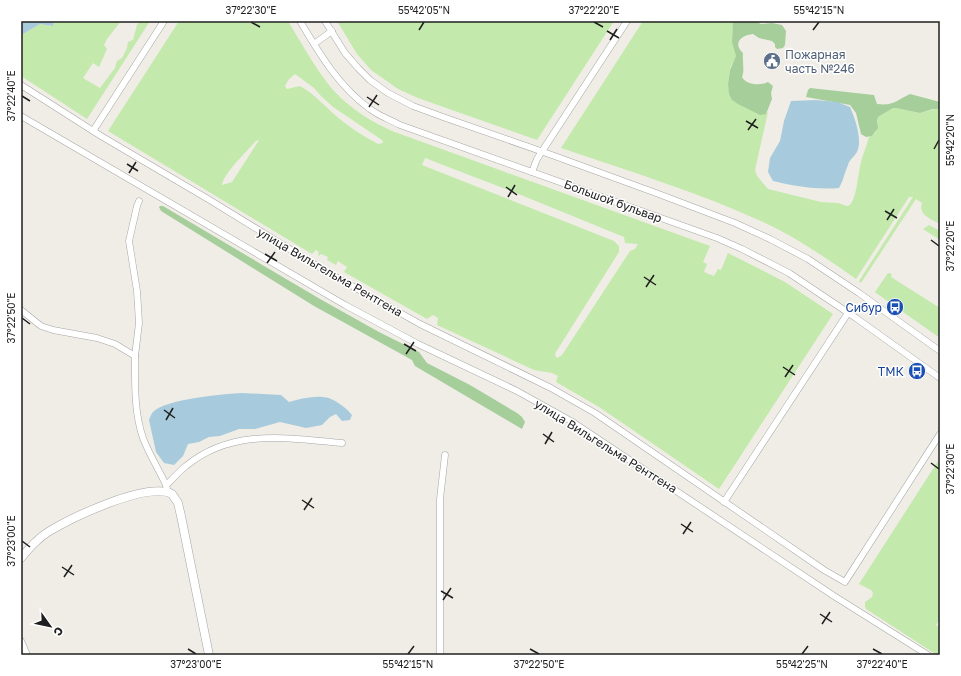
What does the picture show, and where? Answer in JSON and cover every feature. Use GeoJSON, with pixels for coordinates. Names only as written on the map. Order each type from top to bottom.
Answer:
{"type":"FeatureCollection","features":[{"type":"Feature","properties":{"kind":"street"},"geometry":{"type":"LineString","coordinates":[[93,131],[164,21]]}},
{"type":"Feature","properties":{"kind":"street","name":"Большой бульвар"},"geometry":{"type":"LineString","coordinates":[[300,21],[327,65],[350,92],[371,110],[400,125],[717,238],[742,249],[789,273],[848,312],[940,378]]}},
{"type":"Feature","properties":{"kind":"street","name":"Большой бульвар"},"geometry":{"type":"LineString","coordinates":[[325,21],[345,53],[358,68],[370,80],[388,93],[413,106],[735,223],[770,239],[814,263],[940,351]]}},
{"type":"Feature","properties":{"kind":"street"},"geometry":{"type":"LineString","coordinates":[[532,172],[537,159],[626,21]]}},
{"type":"Feature","properties":{"kind":"street"},"geometry":{"type":"LineString","coordinates":[[314,44],[332,32]]}},
{"type":"Feature","properties":{"kind":"street","name":"улица Вильгельма Рентгена"},"geometry":{"type":"LineString","coordinates":[[21,85],[93,131],[327,272],[404,316],[559,391],[595,413],[824,570],[845,582],[940,434]]}},
{"type":"Feature","properties":{"kind":"street","name":"улица Вильгельма Рентгена"},"geometry":{"type":"LineString","coordinates":[[21,116],[345,305],[418,344],[517,391],[552,410],[928,655]]}},
{"type":"Feature","properties":{"kind":"street"},"geometry":{"type":"LineString","coordinates":[[139,201],[129,241],[137,291],[139,323],[135,356],[135,390],[138,418],[144,439],[167,488],[178,503],[208,655]]}},
{"type":"Feature","properties":{"kind":"street"},"geometry":{"type":"LineString","coordinates":[[21,310],[41,326],[53,330],[97,338],[115,344],[135,356]]}},
{"type":"Feature","properties":{"kind":"street"},"geometry":{"type":"LineString","coordinates":[[724,502],[848,312]]}},
{"type":"Feature","properties":{"kind":"street"},"geometry":{"type":"LineString","coordinates":[[21,558],[30,547],[48,532],[92,510],[112,502],[167,488],[186,466],[207,452],[230,442],[258,438],[284,438],[342,443]]}},
{"type":"Feature","properties":{"kind":"street"},"geometry":{"type":"LineString","coordinates":[[440,655],[440,499],[445,455]]}},
{"type":"Feature","properties":{"kind":"street"},"geometry":{"type":"LineString","coordinates":[[21,642],[27,655]]}},
{"type":"Feature","properties":{"kind":"green space"},"geometry":{"type":"Polygon","coordinates":[[[54,21],[121,21],[104,45],[107,49],[99,67],[93,63],[83,78],[100,88],[115,68],[117,61],[122,58],[128,42],[133,40],[137,25],[140,21],[150,21],[87,119],[21,76],[21,33],[23,34],[40,24],[53,26],[54,21]]]}},
{"type":"Feature","properties":{"kind":"green space"},"geometry":{"type":"Polygon","coordinates":[[[179,21],[288,21],[327,83],[340,97],[361,114],[376,123],[392,131],[710,246],[703,262],[707,264],[704,272],[714,276],[718,269],[721,270],[728,253],[785,282],[833,314],[719,489],[599,407],[556,382],[558,376],[552,373],[534,370],[437,325],[438,318],[433,315],[427,319],[344,272],[347,267],[338,261],[336,265],[327,260],[328,257],[321,254],[319,256],[319,252],[316,250],[312,254],[108,131],[179,21]],[[295,74],[289,79],[285,86],[287,89],[300,86],[354,130],[378,144],[383,143],[382,140],[333,107],[314,88],[295,74]],[[259,140],[256,141],[231,168],[222,185],[232,182],[259,140]],[[425,158],[422,165],[614,241],[619,246],[619,252],[555,355],[557,358],[562,355],[630,251],[635,249],[638,244],[625,243],[624,237],[425,158]]]}},
{"type":"Feature","properties":{"kind":"green space"},"geometry":{"type":"Polygon","coordinates":[[[337,21],[614,21],[537,140],[418,98],[398,89],[371,70],[357,54],[337,21]]]}},
{"type":"Feature","properties":{"kind":"green space"},"geometry":{"type":"Polygon","coordinates":[[[643,21],[733,21],[732,39],[736,55],[730,69],[728,82],[729,92],[739,104],[756,112],[766,114],[768,112],[755,170],[757,176],[768,189],[821,202],[838,203],[847,206],[850,205],[856,191],[860,167],[869,137],[876,131],[878,117],[893,108],[920,113],[939,108],[940,224],[924,214],[921,207],[922,203],[916,199],[861,283],[859,281],[913,197],[909,197],[856,279],[799,241],[763,222],[688,191],[561,148],[643,21]]]}},
{"type":"Feature","properties":{"kind":"green space"},"geometry":{"type":"Polygon","coordinates":[[[733,21],[755,21],[761,24],[772,23],[782,25],[786,31],[785,45],[783,48],[777,49],[772,41],[759,38],[753,34],[745,36],[738,43],[738,46],[743,53],[742,77],[744,80],[754,84],[768,82],[773,86],[771,93],[772,99],[766,114],[760,115],[738,104],[732,100],[729,94],[728,84],[730,70],[736,56],[732,42],[733,21]]]}},
{"type":"Feature","properties":{"kind":"green space"},"geometry":{"type":"Polygon","coordinates":[[[810,88],[874,95],[877,104],[888,104],[895,102],[910,94],[940,102],[940,109],[933,109],[920,113],[893,108],[878,117],[878,128],[872,136],[866,137],[861,134],[856,113],[850,105],[806,97],[810,88]]]}},
{"type":"Feature","properties":{"kind":"green space"},"geometry":{"type":"Polygon","coordinates":[[[160,206],[163,206],[320,299],[379,332],[419,352],[427,363],[470,385],[517,413],[525,422],[522,429],[415,366],[412,360],[314,306],[161,211],[160,206]]]}},
{"type":"Feature","properties":{"kind":"green space"},"geometry":{"type":"Polygon","coordinates":[[[929,225],[940,231],[940,240],[923,229],[929,225]]]}},
{"type":"Feature","properties":{"kind":"green space"},"geometry":{"type":"Polygon","coordinates":[[[888,273],[892,274],[891,277],[940,308],[940,338],[875,292],[888,273]]]}},
{"type":"Feature","properties":{"kind":"green space"},"geometry":{"type":"Polygon","coordinates":[[[940,458],[940,618],[936,625],[940,628],[940,655],[937,655],[866,609],[865,602],[872,597],[873,593],[871,590],[859,584],[940,458]]]}},
{"type":"Feature","properties":{"kind":"water"},"geometry":{"type":"Polygon","coordinates":[[[21,21],[54,21],[53,26],[40,24],[23,34],[21,33],[21,21]]]}},
{"type":"Feature","properties":{"kind":"water"},"geometry":{"type":"Polygon","coordinates":[[[816,100],[837,102],[850,107],[856,123],[859,136],[859,147],[857,152],[850,160],[839,188],[806,187],[773,181],[768,172],[770,158],[780,141],[784,121],[791,101],[816,100]]]}},
{"type":"Feature","properties":{"kind":"water"},"geometry":{"type":"Polygon","coordinates":[[[242,393],[281,395],[289,402],[310,397],[327,397],[339,403],[352,415],[350,420],[342,421],[336,414],[330,417],[322,425],[306,428],[280,422],[255,429],[239,429],[220,436],[209,437],[199,442],[188,444],[183,456],[174,465],[164,463],[156,452],[149,420],[153,412],[160,407],[169,404],[195,398],[242,393]]]}},
{"type":"Feature","properties":{"kind":"place","name":"Пожарная часть №246"},"geometry":{"type":"Point","coordinates":[772,61]}},
{"type":"Feature","properties":{"kind":"place","name":"Сибур"},"geometry":{"type":"Point","coordinates":[895,307]}},
{"type":"Feature","properties":{"kind":"place","name":"ТМК"},"geometry":{"type":"Point","coordinates":[917,371]}}]}
